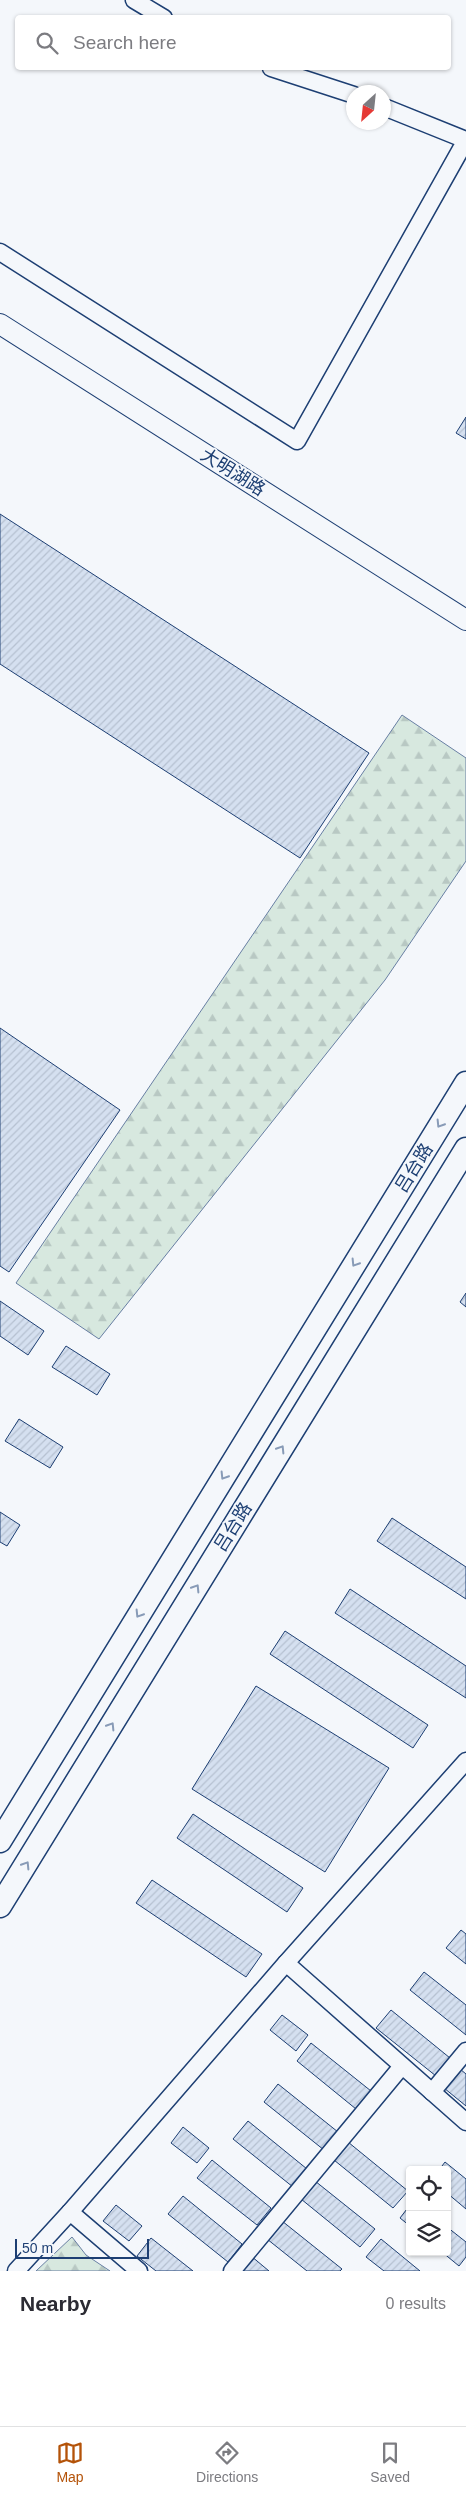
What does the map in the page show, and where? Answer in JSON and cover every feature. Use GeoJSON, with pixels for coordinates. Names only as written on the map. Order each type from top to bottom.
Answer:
{"type":"FeatureCollection","features":[{"type":"Feature","properties":{"kind":"main road","name":"吕台路"},"geometry":{"type":"LineString","coordinates":[[0,1841],[466,1083]]}},
{"type":"Feature","properties":{"kind":"main road","name":"吕台路"},"geometry":{"type":"LineString","coordinates":[[0,1906],[466,1148]]}},
{"type":"Feature","properties":{"kind":"street"},"geometry":{"type":"LineString","coordinates":[[134,0],[159,15]]}},
{"type":"Feature","properties":{"kind":"street"},"geometry":{"type":"LineString","coordinates":[[277,70],[346,92]]}},
{"type":"Feature","properties":{"kind":"street"},"geometry":{"type":"LineString","coordinates":[[0,252],[297,441],[466,139],[391,110]]}},
{"type":"Feature","properties":{"kind":"street","name":"大明湖路"},"geometry":{"type":"LineString","coordinates":[[0,324],[466,620]]}},
{"type":"Feature","properties":{"kind":"street"},"geometry":{"type":"LineString","coordinates":[[16,2271],[466,1761]]}},
{"type":"Feature","properties":{"kind":"street"},"geometry":{"type":"LineString","coordinates":[[286,1963],[466,2122]]}},
{"type":"Feature","properties":{"kind":"street"},"geometry":{"type":"LineString","coordinates":[[432,2092],[466,2051]]}},
{"type":"Feature","properties":{"kind":"street"},"geometry":{"type":"LineString","coordinates":[[232,2271],[402,2066]]}},
{"type":"Feature","properties":{"kind":"street"},"geometry":{"type":"LineString","coordinates":[[70,2212],[139,2271]]}},
{"type":"Feature","properties":{"kind":"green space"},"geometry":{"type":"Polygon","coordinates":[[[402,715],[466,758],[466,861],[385,980],[99,1339],[16,1283],[402,715]]]}},
{"type":"Feature","properties":{"kind":"green space"},"geometry":{"type":"Polygon","coordinates":[[[72,2237],[86,2255],[110,2271],[36,2271],[72,2237]]]}},
{"type":"Feature","properties":{"kind":"building"},"geometry":{"type":"Polygon","coordinates":[[[466,417],[466,439],[456,433],[466,417]]]}},
{"type":"Feature","properties":{"kind":"building"},"geometry":{"type":"Polygon","coordinates":[[[0,514],[369,753],[300,858],[0,664],[0,514]]]}},
{"type":"Feature","properties":{"kind":"building"},"geometry":{"type":"Polygon","coordinates":[[[0,1028],[120,1110],[9,1272],[0,1266],[0,1028]]]}},
{"type":"Feature","properties":{"kind":"building"},"geometry":{"type":"Polygon","coordinates":[[[466,1293],[466,1307],[460,1302],[466,1293]]]}},
{"type":"Feature","properties":{"kind":"building"},"geometry":{"type":"Polygon","coordinates":[[[0,1301],[44,1331],[28,1355],[0,1336],[0,1301]]]}},
{"type":"Feature","properties":{"kind":"building"},"geometry":{"type":"Polygon","coordinates":[[[66,1346],[110,1374],[97,1395],[52,1367],[66,1346]]]}},
{"type":"Feature","properties":{"kind":"building"},"geometry":{"type":"Polygon","coordinates":[[[19,1419],[63,1447],[50,1468],[5,1441],[19,1419]]]}},
{"type":"Feature","properties":{"kind":"building"},"geometry":{"type":"Polygon","coordinates":[[[0,1512],[20,1525],[7,1546],[0,1542],[0,1512]]]}},
{"type":"Feature","properties":{"kind":"building"},"geometry":{"type":"Polygon","coordinates":[[[392,1518],[466,1567],[466,1599],[377,1541],[392,1518]]]}},
{"type":"Feature","properties":{"kind":"building"},"geometry":{"type":"Polygon","coordinates":[[[350,1589],[466,1666],[466,1698],[335,1613],[350,1589]]]}},
{"type":"Feature","properties":{"kind":"building"},"geometry":{"type":"Polygon","coordinates":[[[285,1631],[428,1725],[413,1748],[270,1654],[285,1631]]]}},
{"type":"Feature","properties":{"kind":"building"},"geometry":{"type":"Polygon","coordinates":[[[256,1686],[389,1768],[325,1872],[192,1789],[256,1686]]]}},
{"type":"Feature","properties":{"kind":"building"},"geometry":{"type":"Polygon","coordinates":[[[193,1814],[303,1888],[287,1912],[177,1838],[193,1814]]]}},
{"type":"Feature","properties":{"kind":"building"},"geometry":{"type":"Polygon","coordinates":[[[152,1880],[262,1954],[246,1977],[136,1903],[152,1880]]]}},
{"type":"Feature","properties":{"kind":"building"},"geometry":{"type":"Polygon","coordinates":[[[461,1930],[466,1934],[466,1964],[446,1948],[461,1930]]]}},
{"type":"Feature","properties":{"kind":"building"},"geometry":{"type":"Polygon","coordinates":[[[424,1972],[466,2005],[466,2035],[410,1990],[424,1972]]]}},
{"type":"Feature","properties":{"kind":"building"},"geometry":{"type":"Polygon","coordinates":[[[391,2010],[450,2058],[436,2076],[376,2028],[391,2010]]]}},
{"type":"Feature","properties":{"kind":"building"},"geometry":{"type":"Polygon","coordinates":[[[282,2015],[308,2035],[296,2051],[270,2030],[282,2015]]]}},
{"type":"Feature","properties":{"kind":"building"},"geometry":{"type":"Polygon","coordinates":[[[311,2043],[371,2091],[356,2109],[297,2061],[311,2043]]]}},
{"type":"Feature","properties":{"kind":"building"},"geometry":{"type":"Polygon","coordinates":[[[460,2069],[466,2074],[466,2106],[444,2088],[460,2069]]]}},
{"type":"Feature","properties":{"kind":"building"},"geometry":{"type":"Polygon","coordinates":[[[278,2084],[338,2132],[324,2150],[264,2102],[278,2084]]]}},
{"type":"Feature","properties":{"kind":"building"},"geometry":{"type":"Polygon","coordinates":[[[248,2121],[307,2169],[293,2187],[233,2139],[248,2121]]]}},
{"type":"Feature","properties":{"kind":"building"},"geometry":{"type":"Polygon","coordinates":[[[183,2127],[209,2148],[197,2163],[171,2143],[183,2127]]]}},
{"type":"Feature","properties":{"kind":"building"},"geometry":{"type":"Polygon","coordinates":[[[348,2142],[406,2189],[406,2193],[393,2208],[334,2160],[348,2142]]]}},
{"type":"Feature","properties":{"kind":"building"},"geometry":{"type":"Polygon","coordinates":[[[212,2160],[271,2208],[257,2225],[197,2178],[212,2160]]]}},
{"type":"Feature","properties":{"kind":"building"},"geometry":{"type":"Polygon","coordinates":[[[445,2162],[450,2166],[442,2166],[445,2162]]]}},
{"type":"Feature","properties":{"kind":"building"},"geometry":{"type":"Polygon","coordinates":[[[451,2167],[466,2179],[466,2209],[451,2196],[451,2167]]]}},
{"type":"Feature","properties":{"kind":"building"},"geometry":{"type":"Polygon","coordinates":[[[315,2181],[375,2229],[360,2247],[301,2199],[315,2181]]]}},
{"type":"Feature","properties":{"kind":"building"},"geometry":{"type":"Polygon","coordinates":[[[183,2196],[242,2244],[228,2262],[168,2214],[183,2196]]]}},
{"type":"Feature","properties":{"kind":"building"},"geometry":{"type":"Polygon","coordinates":[[[116,2205],[142,2226],[129,2241],[103,2221],[116,2205]]]}},
{"type":"Feature","properties":{"kind":"building"},"geometry":{"type":"Polygon","coordinates":[[[406,2210],[406,2223],[400,2218],[406,2210]]]}},
{"type":"Feature","properties":{"kind":"building"},"geometry":{"type":"Polygon","coordinates":[[[282,2221],[342,2269],[340,2271],[307,2271],[267,2239],[282,2221]]]}},
{"type":"Feature","properties":{"kind":"building"},"geometry":{"type":"Polygon","coordinates":[[[451,2230],[466,2242],[466,2257],[459,2266],[447,2256],[451,2256],[451,2230]]]}},
{"type":"Feature","properties":{"kind":"building"},"geometry":{"type":"Polygon","coordinates":[[[151,2238],[193,2271],[156,2271],[137,2256],[151,2238]]]}},
{"type":"Feature","properties":{"kind":"building"},"geometry":{"type":"Polygon","coordinates":[[[381,2239],[420,2271],[384,2271],[366,2257],[381,2239]]]}},
{"type":"Feature","properties":{"kind":"building"},"geometry":{"type":"Polygon","coordinates":[[[251,2256],[269,2271],[238,2271],[251,2256]]]}}]}
